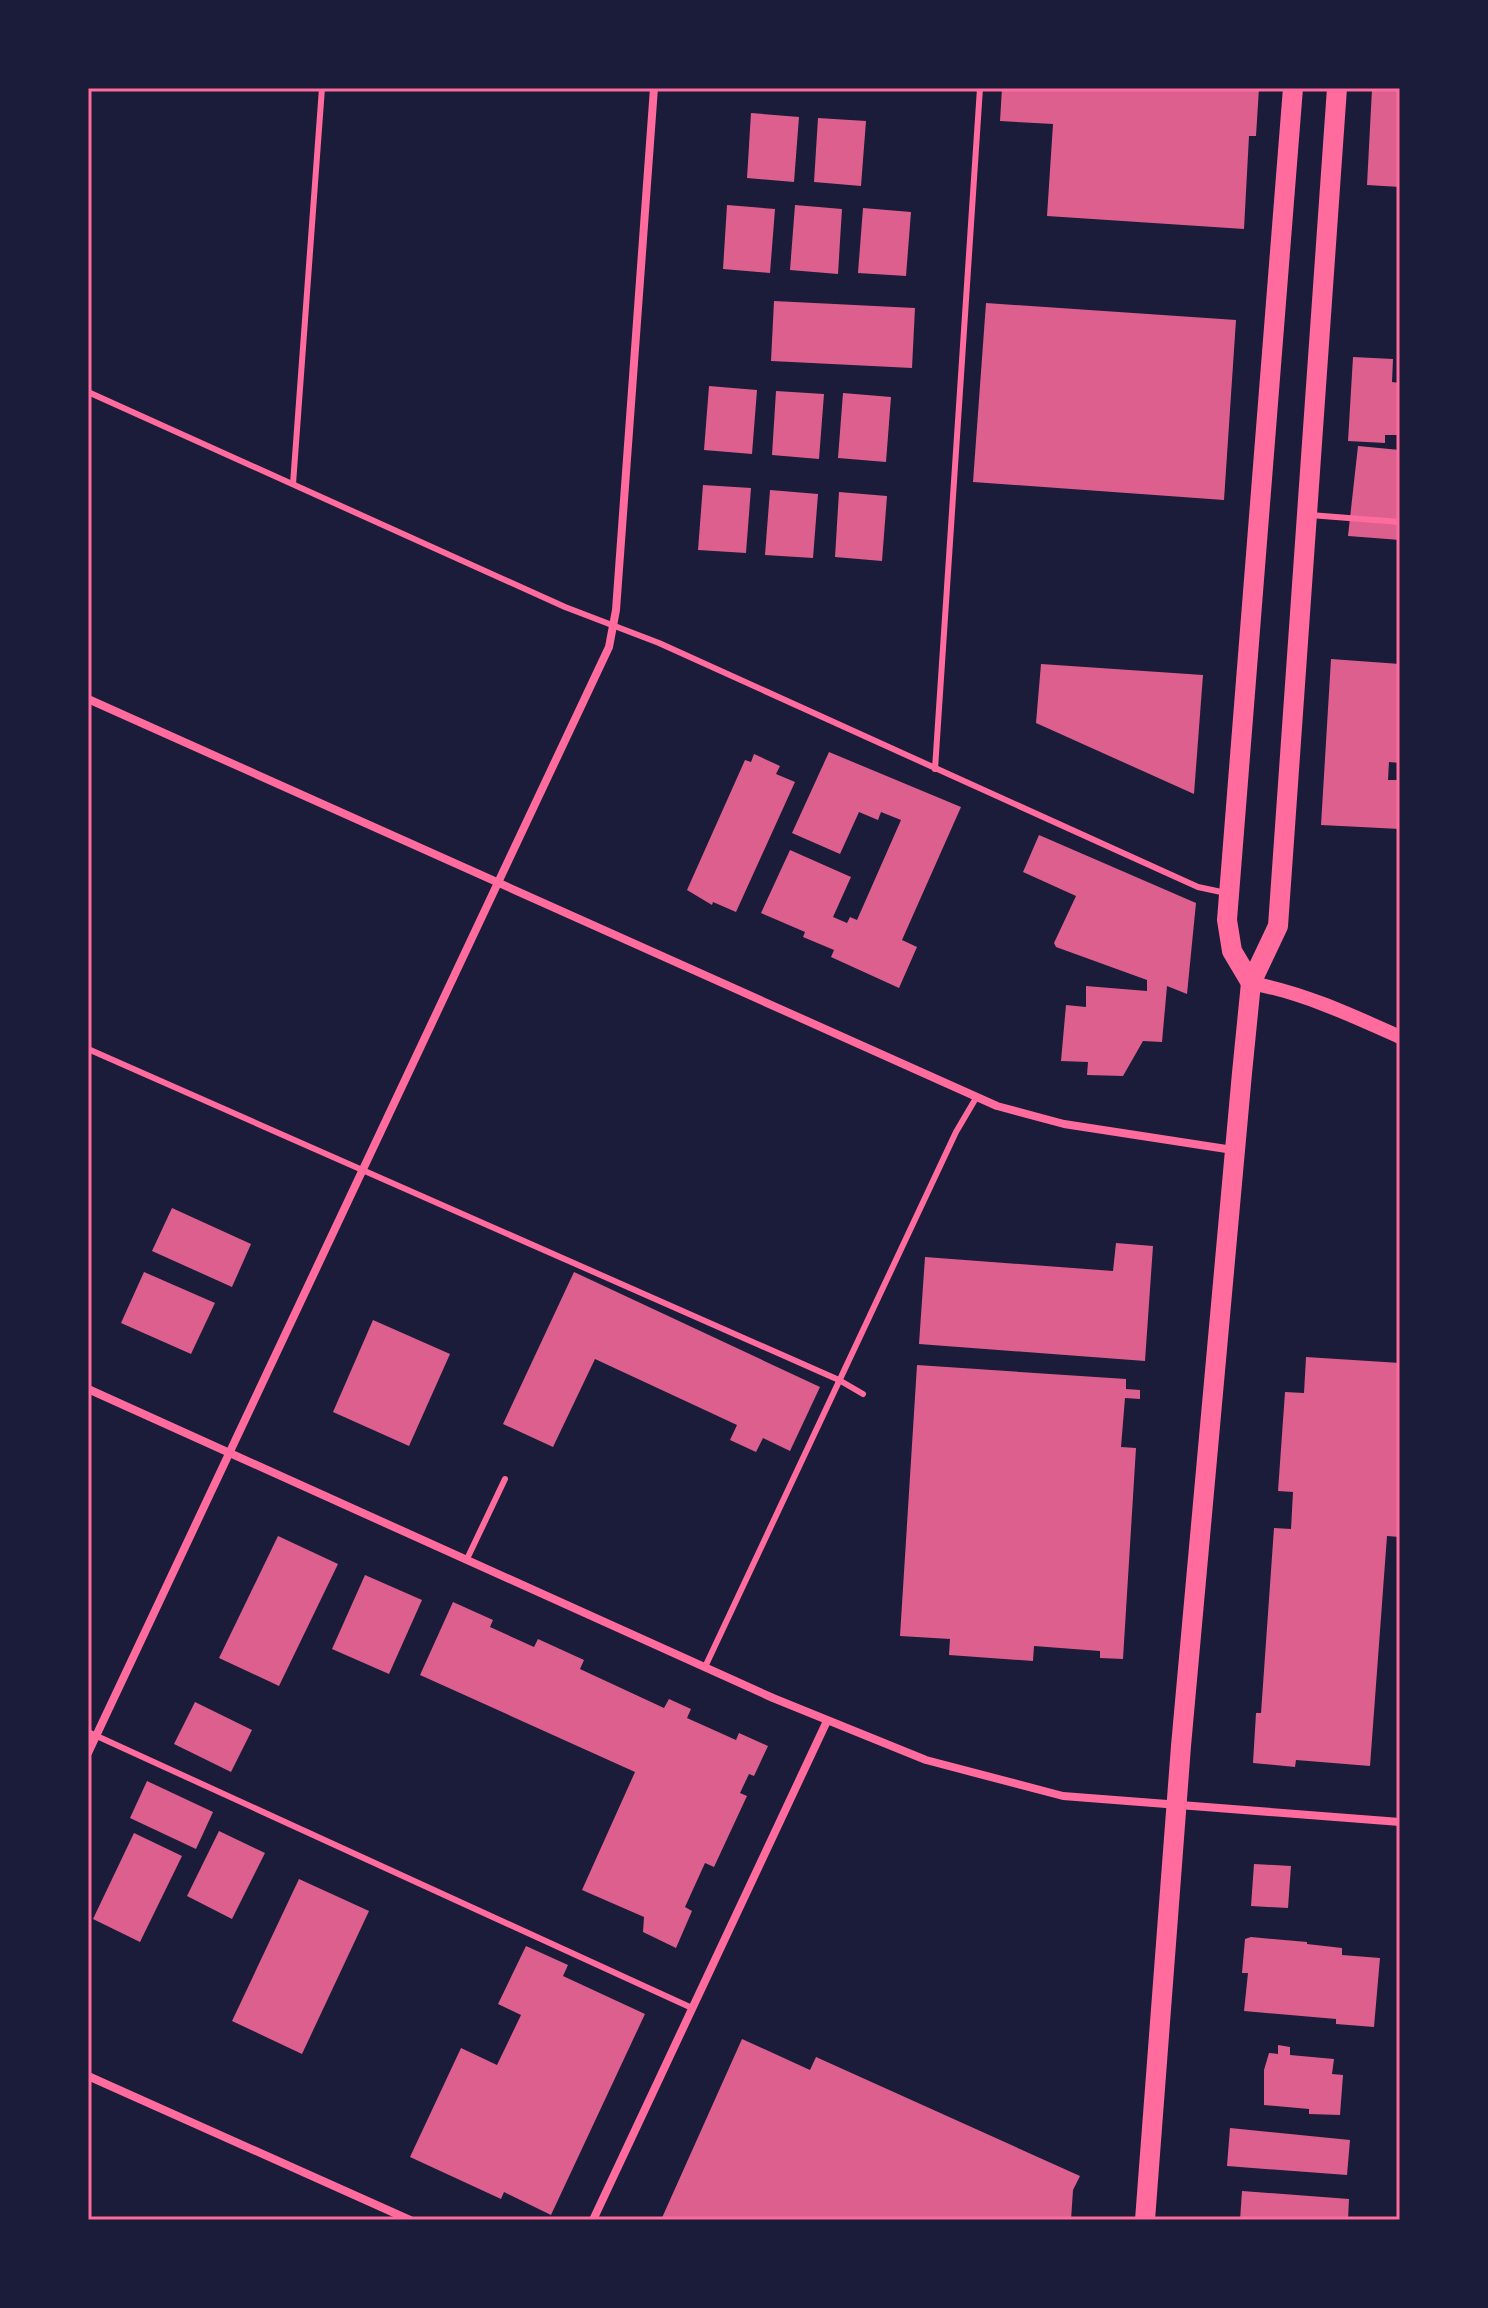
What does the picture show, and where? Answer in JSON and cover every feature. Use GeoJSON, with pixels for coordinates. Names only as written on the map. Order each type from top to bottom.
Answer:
{"type":"FeatureCollection","features":[{"type":"Feature","properties":{"kind":"main road"},"geometry":{"type":"LineString","coordinates":[[1251,983],[1232,951],[1227,920],[1293,88]]}},
{"type":"Feature","properties":{"kind":"main road"},"geometry":{"type":"LineString","coordinates":[[1145,2220],[1234,1150],[1251,983],[1278,926],[1337,88]]}},
{"type":"Feature","properties":{"kind":"street"},"geometry":{"type":"LineString","coordinates":[[88,1753],[92,1734],[231,1453],[603,661],[615,627],[654,88]]}},
{"type":"Feature","properties":{"kind":"street"},"geometry":{"type":"LineString","coordinates":[[88,699],[976,1098],[1030,1117],[1064,1124],[1234,1150]]}},
{"type":"Feature","properties":{"kind":"street"},"geometry":{"type":"LineString","coordinates":[[1251,983],[1287,989],[1326,1003],[1400,1037]]}},
{"type":"Feature","properties":{"kind":"street"},"geometry":{"type":"LineString","coordinates":[[88,1389],[705,1667],[827,1721],[926,1760],[992,1780],[1063,1796],[1400,1822]]}},
{"type":"Feature","properties":{"kind":"street"},"geometry":{"type":"LineString","coordinates":[[593,2220],[827,1721]]}},
{"type":"Feature","properties":{"kind":"street"},"geometry":{"type":"LineString","coordinates":[[88,2076],[410,2220]]}},
{"type":"Feature","properties":{"kind":"lane"},"geometry":{"type":"LineString","coordinates":[[293,484],[322,88]]}},
{"type":"Feature","properties":{"kind":"lane"},"geometry":{"type":"LineString","coordinates":[[935,769],[980,88]]}},
{"type":"Feature","properties":{"kind":"lane"},"geometry":{"type":"LineString","coordinates":[[88,392],[1198,887],[1229,893]]}},
{"type":"Feature","properties":{"kind":"lane"},"geometry":{"type":"LineString","coordinates":[[1306,515],[1400,522]]}},
{"type":"Feature","properties":{"kind":"lane"},"geometry":{"type":"LineString","coordinates":[[88,1049],[364,1171],[417,1191],[839,1380],[863,1394]]}},
{"type":"Feature","properties":{"kind":"lane"},"geometry":{"type":"LineString","coordinates":[[705,1667],[956,1132],[976,1098]]}},
{"type":"Feature","properties":{"kind":"lane"},"geometry":{"type":"LineString","coordinates":[[467,1559],[505,1479]]}},
{"type":"Feature","properties":{"kind":"lane"},"geometry":{"type":"LineString","coordinates":[[92,1734],[692,2008]]}},
{"type":"Feature","properties":{"kind":"building"},"geometry":{"type":"Polygon","coordinates":[[[1002,88],[1259,88],[1256,136],[1249,136],[1244,229],[1047,216],[1053,124],[1000,121],[1002,88]]]}},
{"type":"Feature","properties":{"kind":"building"},"geometry":{"type":"Polygon","coordinates":[[[1372,89],[1400,91],[1400,187],[1367,185],[1372,89]]]}},
{"type":"Feature","properties":{"kind":"building"},"geometry":{"type":"Polygon","coordinates":[[[751,113],[799,117],[794,182],[747,178],[751,113]]]}},
{"type":"Feature","properties":{"kind":"building"},"geometry":{"type":"Polygon","coordinates":[[[818,118],[866,121],[861,186],[814,182],[818,118]]]}},
{"type":"Feature","properties":{"kind":"building"},"geometry":{"type":"Polygon","coordinates":[[[727,205],[775,209],[770,273],[723,269],[727,205]]]}},
{"type":"Feature","properties":{"kind":"building"},"geometry":{"type":"Polygon","coordinates":[[[795,205],[842,209],[838,274],[790,270],[795,205]]]}},
{"type":"Feature","properties":{"kind":"building"},"geometry":{"type":"Polygon","coordinates":[[[863,208],[911,212],[906,276],[858,273],[863,208]]]}},
{"type":"Feature","properties":{"kind":"building"},"geometry":{"type":"Polygon","coordinates":[[[774,301],[915,308],[912,368],[771,361],[774,301]]]}},
{"type":"Feature","properties":{"kind":"building"},"geometry":{"type":"Polygon","coordinates":[[[986,303],[1236,320],[1224,500],[973,482],[986,303]]]}},
{"type":"Feature","properties":{"kind":"building"},"geometry":{"type":"Polygon","coordinates":[[[1353,357],[1393,359],[1392,382],[1400,383],[1400,435],[1385,435],[1385,443],[1348,441],[1353,357]]]}},
{"type":"Feature","properties":{"kind":"building"},"geometry":{"type":"Polygon","coordinates":[[[709,386],[757,390],[752,454],[704,450],[709,386]]]}},
{"type":"Feature","properties":{"kind":"building"},"geometry":{"type":"Polygon","coordinates":[[[776,391],[824,394],[819,459],[772,455],[776,391]]]}},
{"type":"Feature","properties":{"kind":"building"},"geometry":{"type":"Polygon","coordinates":[[[843,393],[891,397],[886,462],[838,458],[843,393]]]}},
{"type":"Feature","properties":{"kind":"building"},"geometry":{"type":"Polygon","coordinates":[[[1358,446],[1400,450],[1400,540],[1348,536],[1358,446]]]}},
{"type":"Feature","properties":{"kind":"building"},"geometry":{"type":"Polygon","coordinates":[[[703,485],[751,488],[746,553],[698,550],[703,485]]]}},
{"type":"Feature","properties":{"kind":"building"},"geometry":{"type":"Polygon","coordinates":[[[770,490],[818,494],[813,558],[765,555],[770,490]]]}},
{"type":"Feature","properties":{"kind":"building"},"geometry":{"type":"Polygon","coordinates":[[[839,492],[887,496],[882,561],[835,557],[839,492]]]}},
{"type":"Feature","properties":{"kind":"building"},"geometry":{"type":"Polygon","coordinates":[[[1331,659],[1400,664],[1400,763],[1389,762],[1388,780],[1400,780],[1400,829],[1321,825],[1331,659]]]}},
{"type":"Feature","properties":{"kind":"building"},"geometry":{"type":"Polygon","coordinates":[[[1041,664],[1203,675],[1194,794],[1036,723],[1041,664]]]}},
{"type":"Feature","properties":{"kind":"building"},"geometry":{"type":"Polygon","coordinates":[[[829,752],[961,807],[902,940],[917,947],[899,988],[831,957],[834,950],[803,937],[805,932],[761,913],[790,850],[851,877],[833,917],[847,923],[850,917],[857,920],[901,820],[881,812],[878,820],[859,812],[840,854],[792,833],[829,752]]]}},
{"type":"Feature","properties":{"kind":"building"},"geometry":{"type":"Polygon","coordinates":[[[754,754],[780,766],[776,774],[795,782],[736,912],[713,902],[712,905],[687,890],[745,760],[751,762],[754,754]]]}},
{"type":"Feature","properties":{"kind":"building"},"geometry":{"type":"Polygon","coordinates":[[[1039,835],[1196,903],[1187,994],[1167,986],[1162,1042],[1143,1041],[1123,1076],[1087,1075],[1088,1062],[1061,1061],[1066,1005],[1086,1007],[1086,986],[1147,991],[1147,980],[1056,947],[1054,943],[1076,896],[1023,872],[1039,835]]]}},
{"type":"Feature","properties":{"kind":"building"},"geometry":{"type":"Polygon","coordinates":[[[172,1208],[251,1244],[232,1287],[152,1251],[172,1208]]]}},
{"type":"Feature","properties":{"kind":"building"},"geometry":{"type":"Polygon","coordinates":[[[1116,1243],[1153,1246],[1145,1361],[919,1344],[925,1257],[1113,1271],[1116,1243]]]}},
{"type":"Feature","properties":{"kind":"building"},"geometry":{"type":"Polygon","coordinates":[[[144,1272],[215,1303],[191,1354],[121,1323],[144,1272]]]}},
{"type":"Feature","properties":{"kind":"building"},"geometry":{"type":"Polygon","coordinates":[[[574,1272],[820,1387],[790,1451],[763,1438],[756,1452],[730,1440],[737,1425],[595,1359],[553,1447],[503,1424],[574,1272]]]}},
{"type":"Feature","properties":{"kind":"building"},"geometry":{"type":"Polygon","coordinates":[[[373,1320],[450,1354],[409,1446],[333,1412],[373,1320]]]}},
{"type":"Feature","properties":{"kind":"building"},"geometry":{"type":"Polygon","coordinates":[[[1306,1357],[1400,1363],[1400,1537],[1387,1536],[1370,1766],[1296,1760],[1295,1767],[1253,1763],[1256,1713],[1261,1713],[1274,1528],[1291,1529],[1293,1492],[1278,1491],[1285,1392],[1304,1393],[1306,1357]]]}},
{"type":"Feature","properties":{"kind":"building"},"geometry":{"type":"Polygon","coordinates":[[[917,1365],[1126,1379],[1126,1389],[1140,1390],[1140,1399],[1125,1398],[1121,1447],[1136,1448],[1123,1659],[1100,1658],[1100,1651],[1034,1646],[1033,1661],[949,1655],[950,1639],[900,1636],[917,1365]]]}},
{"type":"Feature","properties":{"kind":"building"},"geometry":{"type":"Polygon","coordinates":[[[278,1536],[338,1564],[279,1686],[219,1658],[278,1536]]]}},
{"type":"Feature","properties":{"kind":"building"},"geometry":{"type":"Polygon","coordinates":[[[365,1575],[422,1600],[389,1674],[332,1649],[365,1575]]]}},
{"type":"Feature","properties":{"kind":"building"},"geometry":{"type":"Polygon","coordinates":[[[453,1602],[493,1620],[490,1627],[534,1647],[538,1639],[584,1660],[580,1669],[664,1708],[669,1699],[691,1709],[687,1718],[736,1740],[739,1733],[768,1746],[754,1776],[749,1774],[740,1793],[747,1796],[714,1867],[705,1863],[685,1907],[692,1911],[676,1948],[643,1932],[644,1917],[582,1890],[635,1772],[420,1675],[453,1602]]]}},
{"type":"Feature","properties":{"kind":"building"},"geometry":{"type":"Polygon","coordinates":[[[195,1702],[252,1730],[231,1772],[174,1744],[195,1702]]]}},
{"type":"Feature","properties":{"kind":"building"},"geometry":{"type":"Polygon","coordinates":[[[147,1781],[213,1812],[196,1849],[130,1818],[147,1781]]]}},
{"type":"Feature","properties":{"kind":"building"},"geometry":{"type":"Polygon","coordinates":[[[219,1831],[265,1853],[232,1919],[187,1896],[219,1831]]]}},
{"type":"Feature","properties":{"kind":"building"},"geometry":{"type":"Polygon","coordinates":[[[134,1833],[182,1856],[140,1942],[93,1919],[134,1833]]]}},
{"type":"Feature","properties":{"kind":"building"},"geometry":{"type":"Polygon","coordinates":[[[1254,1864],[1291,1866],[1288,1908],[1251,1906],[1254,1864]]]}},
{"type":"Feature","properties":{"kind":"building"},"geometry":{"type":"Polygon","coordinates":[[[299,1879],[369,1911],[302,2054],[232,2021],[299,1879]]]}},
{"type":"Feature","properties":{"kind":"building"},"geometry":{"type":"Polygon","coordinates":[[[1245,1939],[1307,1942],[1342,1948],[1342,1955],[1380,1958],[1374,2027],[1336,2024],[1336,2019],[1244,2011],[1248,1973],[1242,1973],[1245,1939]]]}},
{"type":"Feature","properties":{"kind":"building"},"geometry":{"type":"Polygon","coordinates":[[[526,1946],[568,1965],[563,1976],[645,2014],[551,2215],[504,2192],[501,2199],[410,2157],[461,2048],[497,2065],[521,2015],[498,2004],[526,1946]]]}},
{"type":"Feature","properties":{"kind":"building"},"geometry":{"type":"Polygon","coordinates":[[[742,2039],[810,2070],[816,2057],[1080,2176],[1073,2190],[1071,2220],[661,2220],[742,2039]]]}},
{"type":"Feature","properties":{"kind":"building"},"geometry":{"type":"Polygon","coordinates":[[[1278,2045],[1290,2047],[1290,2055],[1334,2059],[1332,2074],[1343,2075],[1340,2115],[1309,2114],[1309,2109],[1264,2105],[1264,2070],[1269,2053],[1278,2054],[1278,2045]]]}},
{"type":"Feature","properties":{"kind":"building"},"geometry":{"type":"Polygon","coordinates":[[[1230,2128],[1350,2140],[1347,2175],[1227,2166],[1230,2128]]]}},
{"type":"Feature","properties":{"kind":"building"},"geometry":{"type":"Polygon","coordinates":[[[1242,2191],[1349,2199],[1348,2220],[1240,2220],[1242,2191]]]}}]}
